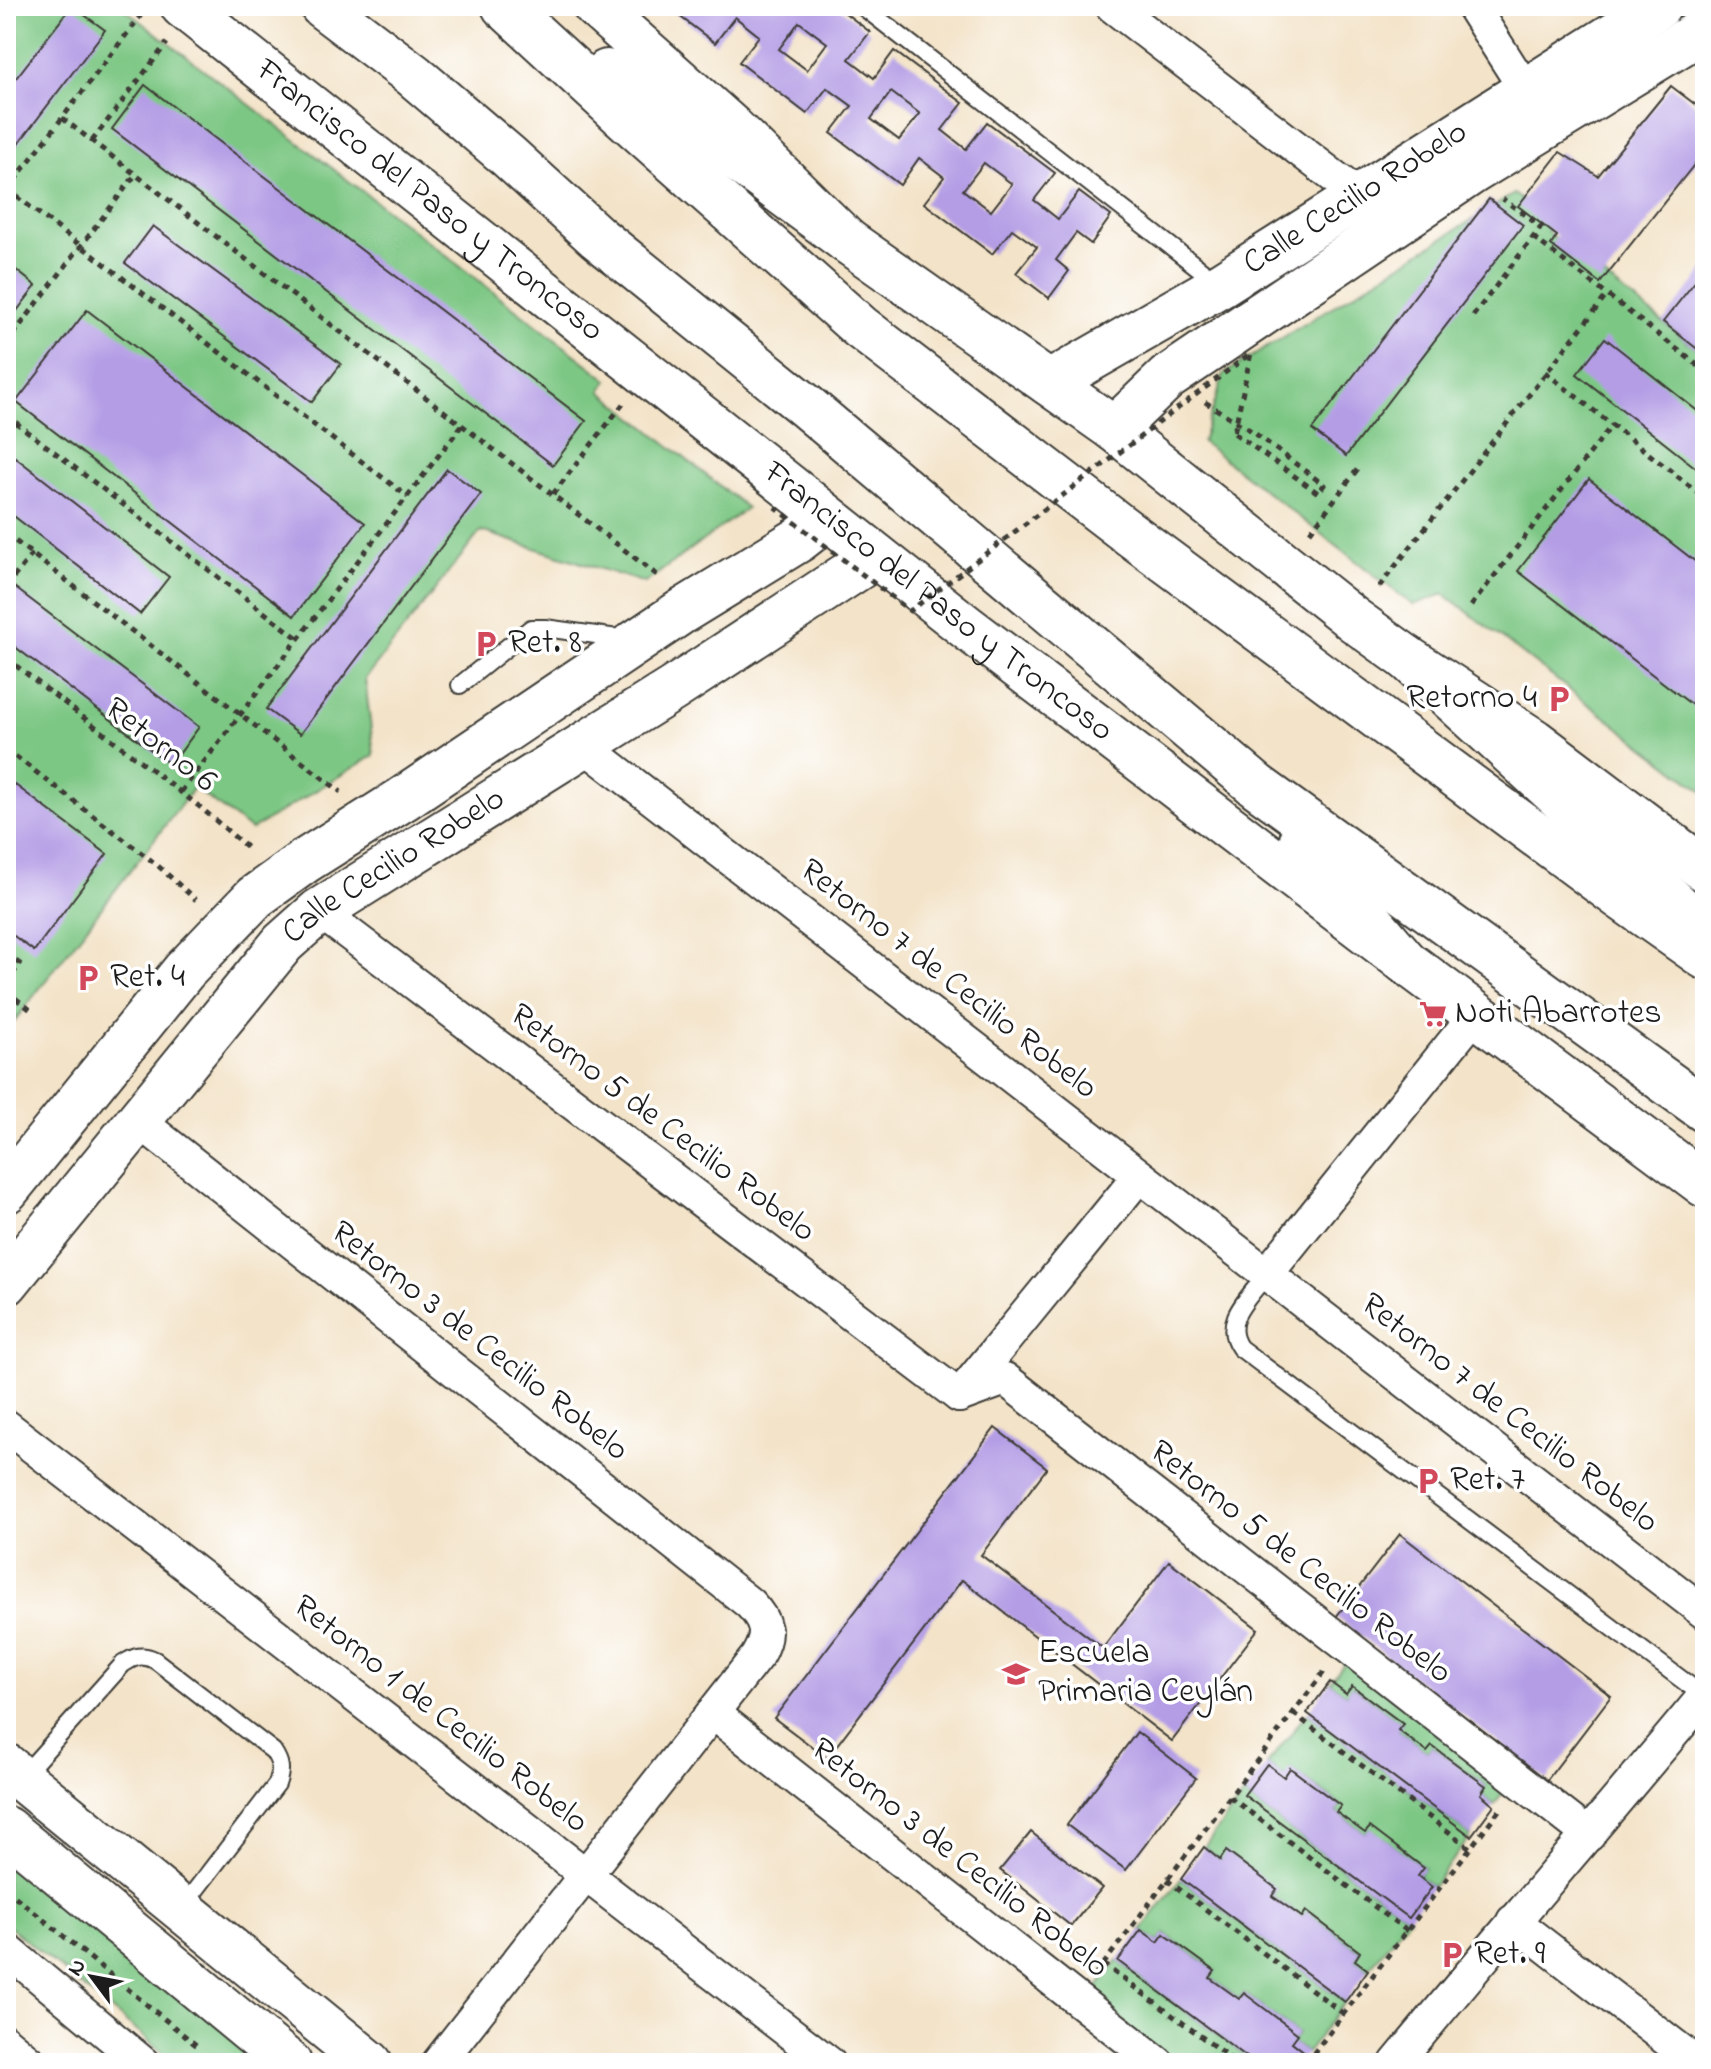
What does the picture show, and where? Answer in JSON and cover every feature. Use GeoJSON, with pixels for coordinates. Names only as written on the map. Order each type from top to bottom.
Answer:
{"type":"FeatureCollection","features":[{"type":"Feature","properties":{"kind":"main road","name":"Francisco del Paso y Troncoso"},"geometry":{"type":"LineString","coordinates":[[322,6],[413,75],[597,237],[807,407],[1257,786],[1705,1110]]}},
{"type":"Feature","properties":{"kind":"main road"},"geometry":{"type":"LineString","coordinates":[[506,6],[716,144],[847,241],[1114,429],[1354,620],[1534,741],[1705,870]]}},
{"type":"Feature","properties":{"kind":"main road"},"geometry":{"type":"LineString","coordinates":[[506,6],[633,125],[860,327],[1122,528],[1705,957]]}},
{"type":"Feature","properties":{"kind":"main road"},"geometry":{"type":"LineString","coordinates":[[595,6],[731,127],[847,241]]}},
{"type":"Feature","properties":{"kind":"main road","name":"Calle Cecilio Robelo"},"geometry":{"type":"LineString","coordinates":[[1049,383],[1220,285],[1659,6]]}},
{"type":"Feature","properties":{"kind":"main road","name":"Francisco del Paso y Troncoso"},"geometry":{"type":"LineString","coordinates":[[188,10],[876,556],[1406,962],[1705,1185]]}},
{"type":"Feature","properties":{"kind":"main road","name":"Calle Cecilio Robelo"},"geometry":{"type":"LineString","coordinates":[[1114,429],[1167,378],[1472,172],[1705,29]]}},
{"type":"Feature","properties":{"kind":"main road","name":"Calle Cecilio Robelo"},"geometry":{"type":"LineString","coordinates":[[6,1191],[184,971],[224,926],[281,877],[638,641],[800,539],[827,518]]}},
{"type":"Feature","properties":{"kind":"main road","name":"Calle Cecilio Robelo"},"geometry":{"type":"LineString","coordinates":[[6,1283],[283,943],[319,911],[673,689],[876,556]]}},
{"type":"Feature","properties":{"kind":"main road"},"geometry":{"type":"LineString","coordinates":[[638,641],[673,689]]}},
{"type":"Feature","properties":{"kind":"main road"},"geometry":{"type":"LineString","coordinates":[[1407,658],[1705,930]]}},
{"type":"Feature","properties":{"kind":"main road"},"geometry":{"type":"LineString","coordinates":[[1257,786],[1406,962]]}},
{"type":"Feature","properties":{"kind":"main road"},"geometry":{"type":"LineString","coordinates":[[184,971],[228,1009]]}},
{"type":"Feature","properties":{"kind":"main road"},"geometry":{"type":"LineString","coordinates":[[13,1772],[370,2063]]}},
{"type":"Feature","properties":{"kind":"main road"},"geometry":{"type":"LineString","coordinates":[[6,1829],[289,2063]]}},
{"type":"Feature","properties":{"kind":"street"},"geometry":{"type":"LineString","coordinates":[[1112,6],[1358,195]]}},
{"type":"Feature","properties":{"kind":"street"},"geometry":{"type":"LineString","coordinates":[[1472,6],[1525,89]]}},
{"type":"Feature","properties":{"kind":"street","name":"Retorno 7 de Cecilio Robelo"},"geometry":{"type":"LineString","coordinates":[[583,745],[1705,1613]]}},
{"type":"Feature","properties":{"kind":"street","name":"Retorno 5 de Cecilio Robelo"},"geometry":{"type":"LineString","coordinates":[[319,911],[959,1396],[1005,1379],[1589,1835]]}},
{"type":"Feature","properties":{"kind":"street"},"geometry":{"type":"LineString","coordinates":[[1266,1275],[1476,1014]]}},
{"type":"Feature","properties":{"kind":"street","name":"Retorno 3 de Cecilio Robelo"},"geometry":{"type":"LineString","coordinates":[[139,1121],[749,1603],[767,1627],[765,1642],[713,1713],[1158,2063]]}},
{"type":"Feature","properties":{"kind":"street"},"geometry":{"type":"LineString","coordinates":[[959,1396],[1139,1176]]}},
{"type":"Feature","properties":{"kind":"street","name":"Retorno 1 de Cecilio Robelo"},"geometry":{"type":"LineString","coordinates":[[6,1426],[829,2063]]}},
{"type":"Feature","properties":{"kind":"street"},"geometry":{"type":"LineString","coordinates":[[1396,2063],[1705,1696]]}},
{"type":"Feature","properties":{"kind":"street"},"geometry":{"type":"LineString","coordinates":[[438,2063],[713,1713]]}},
{"type":"Feature","properties":{"kind":"street"},"geometry":{"type":"LineString","coordinates":[[1513,1921],[1697,2063]]}},
{"type":"Feature","properties":{"kind":"street"},"geometry":{"type":"LineString","coordinates":[[6,1949],[143,2063]]}},
{"type":"Feature","properties":{"kind":"lane"},"geometry":{"type":"LineString","coordinates":[[862,6],[1220,285]]}},
{"type":"Feature","properties":{"kind":"lane"},"geometry":{"type":"LineString","coordinates":[[460,685],[531,628],[638,641]]}},
{"type":"Feature","properties":{"kind":"lane"},"geometry":{"type":"LineString","coordinates":[[1266,1275],[1236,1315],[1231,1327],[1233,1338],[1240,1348],[1705,1696]]}},
{"type":"Feature","properties":{"kind":"lane"},"geometry":{"type":"LineString","coordinates":[[13,1772],[123,1664],[133,1657],[144,1655],[155,1660],[273,1751],[280,1761],[281,1773],[277,1784],[180,1910]]}},
{"type":"Feature","properties":{"kind":"lane"},"geometry":{"type":"LineString","coordinates":[[6,2032],[43,2063]]}},
{"type":"Feature","properties":{"kind":"path"},"geometry":{"type":"LineString","coordinates":[[149,6],[6,190],[408,497]]}},
{"type":"Feature","properties":{"kind":"path"},"geometry":{"type":"LineString","coordinates":[[92,141],[168,42],[188,10]]}},
{"type":"Feature","properties":{"kind":"path"},"geometry":{"type":"LineString","coordinates":[[62,118],[695,605]]}},
{"type":"Feature","properties":{"kind":"path"},"geometry":{"type":"LineString","coordinates":[[1472,172],[1541,227],[1473,316]]}},
{"type":"Feature","properties":{"kind":"path"},"geometry":{"type":"LineString","coordinates":[[6,344],[136,174]]}},
{"type":"Feature","properties":{"kind":"path"},"geometry":{"type":"LineString","coordinates":[[1533,237],[1705,371]]}},
{"type":"Feature","properties":{"kind":"path"},"geometry":{"type":"LineString","coordinates":[[1354,620],[1607,295]]}},
{"type":"Feature","properties":{"kind":"path"},"geometry":{"type":"LineString","coordinates":[[775,507],[910,611],[1251,353],[1234,433],[1318,493],[1324,485],[1253,432],[1167,378]]}},
{"type":"Feature","properties":{"kind":"path"},"geometry":{"type":"LineString","coordinates":[[1545,372],[1705,498]]}},
{"type":"Feature","properties":{"kind":"path"},"geometry":{"type":"LineString","coordinates":[[553,494],[646,374]]}},
{"type":"Feature","properties":{"kind":"path"},"geometry":{"type":"LineString","coordinates":[[6,415],[299,639]]}},
{"type":"Feature","properties":{"kind":"path"},"geometry":{"type":"LineString","coordinates":[[181,792],[462,425]]}},
{"type":"Feature","properties":{"kind":"path"},"geometry":{"type":"LineString","coordinates":[[1471,606],[1612,425]]}},
{"type":"Feature","properties":{"kind":"path"},"geometry":{"type":"LineString","coordinates":[[1285,565],[1360,466]]}},
{"type":"Feature","properties":{"kind":"path"},"geometry":{"type":"LineString","coordinates":[[6,534],[330,782],[369,821]]}},
{"type":"Feature","properties":{"kind":"path"},"geometry":{"type":"LineString","coordinates":[[6,587],[32,554]]}},
{"type":"Feature","properties":{"kind":"path","name":"Retorno 6"},"geometry":{"type":"LineString","coordinates":[[6,658],[181,792],[281,877]]}},
{"type":"Feature","properties":{"kind":"path"},"geometry":{"type":"LineString","coordinates":[[6,749],[156,864],[224,926]]}},
{"type":"Feature","properties":{"kind":"path"},"geometry":{"type":"LineString","coordinates":[[6,954],[20,964],[6,983]]}},
{"type":"Feature","properties":{"kind":"path"},"geometry":{"type":"LineString","coordinates":[[6,991],[32,1011]]}},
{"type":"Feature","properties":{"kind":"path"},"geometry":{"type":"LineString","coordinates":[[1076,2000],[1344,1646]]}},
{"type":"Feature","properties":{"kind":"path"},"geometry":{"type":"LineString","coordinates":[[1292,1713],[1470,1848]]}},
{"type":"Feature","properties":{"kind":"path"},"geometry":{"type":"LineString","coordinates":[[1306,2063],[1520,1782]]}},
{"type":"Feature","properties":{"kind":"path"},"geometry":{"type":"LineString","coordinates":[[1230,1797],[1407,1931]]}},
{"type":"Feature","properties":{"kind":"path"},"geometry":{"type":"LineString","coordinates":[[1167,1880],[1344,2014]]}},
{"type":"Feature","properties":{"kind":"path"},"geometry":{"type":"LineString","coordinates":[[6,1889],[207,2053]]}},
{"type":"Feature","properties":{"kind":"path"},"geometry":{"type":"LineString","coordinates":[[1103,1964],[1237,2063]]}},
{"type":"Feature","properties":{"kind":"green space"},"geometry":{"type":"Polygon","coordinates":[[[6,6],[121,6],[608,380],[601,391],[747,508],[645,583],[481,531],[365,679],[374,755],[251,830],[194,788],[6,1032],[6,6]]]}},
{"type":"Feature","properties":{"kind":"green space"},"geometry":{"type":"Polygon","coordinates":[[[1514,194],[1553,223],[1547,232],[1705,355],[1705,793],[1444,594],[1413,605],[1202,442],[1224,374],[1514,194]]]}},
{"type":"Feature","properties":{"kind":"green space"},"geometry":{"type":"Polygon","coordinates":[[[1349,1658],[1510,1784],[1494,1805],[1481,1794],[1486,1786],[1432,1746],[1427,1752],[1398,1730],[1402,1724],[1353,1686],[1346,1694],[1330,1682],[1349,1658]]]}},
{"type":"Feature","properties":{"kind":"green space"},"geometry":{"type":"Polygon","coordinates":[[[1307,1713],[1471,1836],[1432,1887],[1418,1876],[1424,1868],[1370,1828],[1365,1833],[1337,1812],[1341,1805],[1291,1769],[1284,1777],[1267,1764],[1307,1713]]]}},
{"type":"Feature","properties":{"kind":"green space"},"geometry":{"type":"Polygon","coordinates":[[[1244,1795],[1409,1918],[1368,1970],[1355,1960],[1360,1951],[1306,1912],[1302,1917],[1272,1896],[1276,1889],[1220,1860],[1204,1847],[1244,1795]]]}},
{"type":"Feature","properties":{"kind":"green space"},"geometry":{"type":"Polygon","coordinates":[[[6,1848],[269,2063],[176,2063],[6,1924],[6,1848]]]}},
{"type":"Feature","properties":{"kind":"green space"},"geometry":{"type":"Polygon","coordinates":[[[1181,1879],[1345,2002],[1306,2053],[1292,2042],[1298,2034],[1244,1993],[1239,1999],[1210,1978],[1215,1971],[1165,1934],[1158,1942],[1141,1930],[1181,1879]]]}},
{"type":"Feature","properties":{"kind":"green space"},"geometry":{"type":"Polygon","coordinates":[[[1118,1961],[1255,2063],[1173,2063],[1089,1998],[1118,1961]]]}},
{"type":"Feature","properties":{"kind":"building"},"geometry":{"type":"Polygon","coordinates":[[[72,6],[105,30],[6,160],[6,91],[72,6]]]}},
{"type":"Feature","properties":{"kind":"building"},"geometry":{"type":"Polygon","coordinates":[[[666,6],[836,6],[870,32],[849,59],[874,78],[894,51],[963,103],[942,130],[966,149],[987,122],[1055,173],[1034,200],[1058,219],[1079,192],[1111,216],[1091,244],[1076,233],[1056,260],[1069,271],[1049,298],[1016,273],[1037,247],[1012,229],[992,254],[924,203],[944,177],[919,158],[900,185],[831,133],[852,106],[827,88],[807,114],[739,62],[759,36],[735,17],[715,43],[666,6]],[[799,22],[779,49],[807,70],[827,43],[799,22]],[[891,92],[871,119],[899,140],[920,114],[891,92]],[[984,163],[963,190],[991,211],[1012,184],[984,163]]]}},
{"type":"Feature","properties":{"kind":"building"},"geometry":{"type":"Polygon","coordinates":[[[145,85],[586,421],[553,465],[112,129],[145,85]]]}},
{"type":"Feature","properties":{"kind":"building"},"geometry":{"type":"Polygon","coordinates":[[[1671,86],[1705,112],[1705,151],[1600,283],[1551,245],[1557,236],[1518,206],[1560,152],[1598,176],[1671,86]]]}},
{"type":"Feature","properties":{"kind":"building"},"geometry":{"type":"Polygon","coordinates":[[[1489,199],[1523,225],[1346,456],[1312,430],[1489,199]]]}},
{"type":"Feature","properties":{"kind":"building"},"geometry":{"type":"Polygon","coordinates":[[[153,226],[341,364],[312,402],[125,263],[153,226]]]}},
{"type":"Feature","properties":{"kind":"building"},"geometry":{"type":"Polygon","coordinates":[[[6,262],[36,286],[6,325],[6,262]]]}},
{"type":"Feature","properties":{"kind":"building"},"geometry":{"type":"Polygon","coordinates":[[[1705,269],[1705,355],[1663,322],[1705,269]]]}},
{"type":"Feature","properties":{"kind":"building"},"geometry":{"type":"Polygon","coordinates":[[[87,310],[365,523],[294,616],[16,402],[87,310]]]}},
{"type":"Feature","properties":{"kind":"building"},"geometry":{"type":"Polygon","coordinates":[[[1605,338],[1705,417],[1705,475],[1577,374],[1605,338]]]}},
{"type":"Feature","properties":{"kind":"building"},"geometry":{"type":"Polygon","coordinates":[[[6,450],[169,577],[140,614],[6,510],[6,450]]]}},
{"type":"Feature","properties":{"kind":"building"},"geometry":{"type":"Polygon","coordinates":[[[447,469],[481,494],[300,734],[266,709],[447,469]]]}},
{"type":"Feature","properties":{"kind":"building"},"geometry":{"type":"Polygon","coordinates":[[[1589,479],[1705,569],[1705,715],[1518,571],[1589,479]]]}},
{"type":"Feature","properties":{"kind":"building"},"geometry":{"type":"Polygon","coordinates":[[[14,587],[199,727],[171,765],[6,640],[6,597],[14,587]]]}},
{"type":"Feature","properties":{"kind":"building"},"geometry":{"type":"Polygon","coordinates":[[[6,778],[107,854],[34,951],[6,930],[6,778]]]}},
{"type":"Feature","properties":{"kind":"building"},"geometry":{"type":"Polygon","coordinates":[[[995,1428],[1047,1468],[981,1555],[1103,1648],[1169,1561],[1258,1629],[1172,1741],[962,1580],[827,1758],[774,1718],[995,1428]]]}},
{"type":"Feature","properties":{"kind":"building"},"geometry":{"type":"Polygon","coordinates":[[[1400,1534],[1611,1696],[1547,1780],[1336,1617],[1400,1534]]]}},
{"type":"Feature","properties":{"kind":"building"},"geometry":{"type":"Polygon","coordinates":[[[1330,1682],[1346,1694],[1352,1686],[1403,1724],[1398,1730],[1427,1752],[1432,1746],[1486,1786],[1481,1794],[1494,1805],[1471,1836],[1307,1713],[1330,1682]]]}},
{"type":"Feature","properties":{"kind":"building"},"geometry":{"type":"Polygon","coordinates":[[[1137,1732],[1196,1778],[1126,1870],[1067,1825],[1137,1732]]]}},
{"type":"Feature","properties":{"kind":"building"},"geometry":{"type":"Polygon","coordinates":[[[1267,1764],[1284,1777],[1290,1768],[1341,1806],[1336,1812],[1365,1833],[1370,1827],[1424,1868],[1418,1876],[1432,1887],[1409,1918],[1244,1795],[1267,1764]]]}},
{"type":"Feature","properties":{"kind":"building"},"geometry":{"type":"Polygon","coordinates":[[[1031,1832],[1102,1888],[1071,1926],[1000,1870],[1031,1832]]]}},
{"type":"Feature","properties":{"kind":"building"},"geometry":{"type":"Polygon","coordinates":[[[1204,1847],[1220,1860],[1226,1851],[1277,1889],[1272,1896],[1302,1917],[1306,1911],[1360,1952],[1355,1960],[1368,1970],[1345,2002],[1181,1879],[1204,1847]]]}},
{"type":"Feature","properties":{"kind":"building"},"geometry":{"type":"Polygon","coordinates":[[[1141,1930],[1158,1942],[1164,1934],[1215,1971],[1210,1978],[1239,1999],[1244,1993],[1298,2034],[1292,2042],[1306,2053],[1298,2063],[1255,2063],[1118,1961],[1141,1930]]]}},
{"type":"Feature","properties":{"kind":"place","name":"Ret. 8"},"geometry":{"type":"Point","coordinates":[486,644]}},
{"type":"Feature","properties":{"kind":"place","name":"Retorno 4"},"geometry":{"type":"Point","coordinates":[1559,699]}},
{"type":"Feature","properties":{"kind":"place","name":"Ret. 4"},"geometry":{"type":"Point","coordinates":[88,978]}},
{"type":"Feature","properties":{"kind":"place","name":"Noti Abarrotes"},"geometry":{"type":"Point","coordinates":[1433,1014]}},
{"type":"Feature","properties":{"kind":"place","name":"Ret. 7"},"geometry":{"type":"Point","coordinates":[1428,1481]}},
{"type":"Feature","properties":{"kind":"place","name":"Escuela Primaria Ceylán"},"geometry":{"type":"Point","coordinates":[1016,1674]}},
{"type":"Feature","properties":{"kind":"place","name":"Ret. 9"},"geometry":{"type":"Point","coordinates":[1452,1955]}}]}
